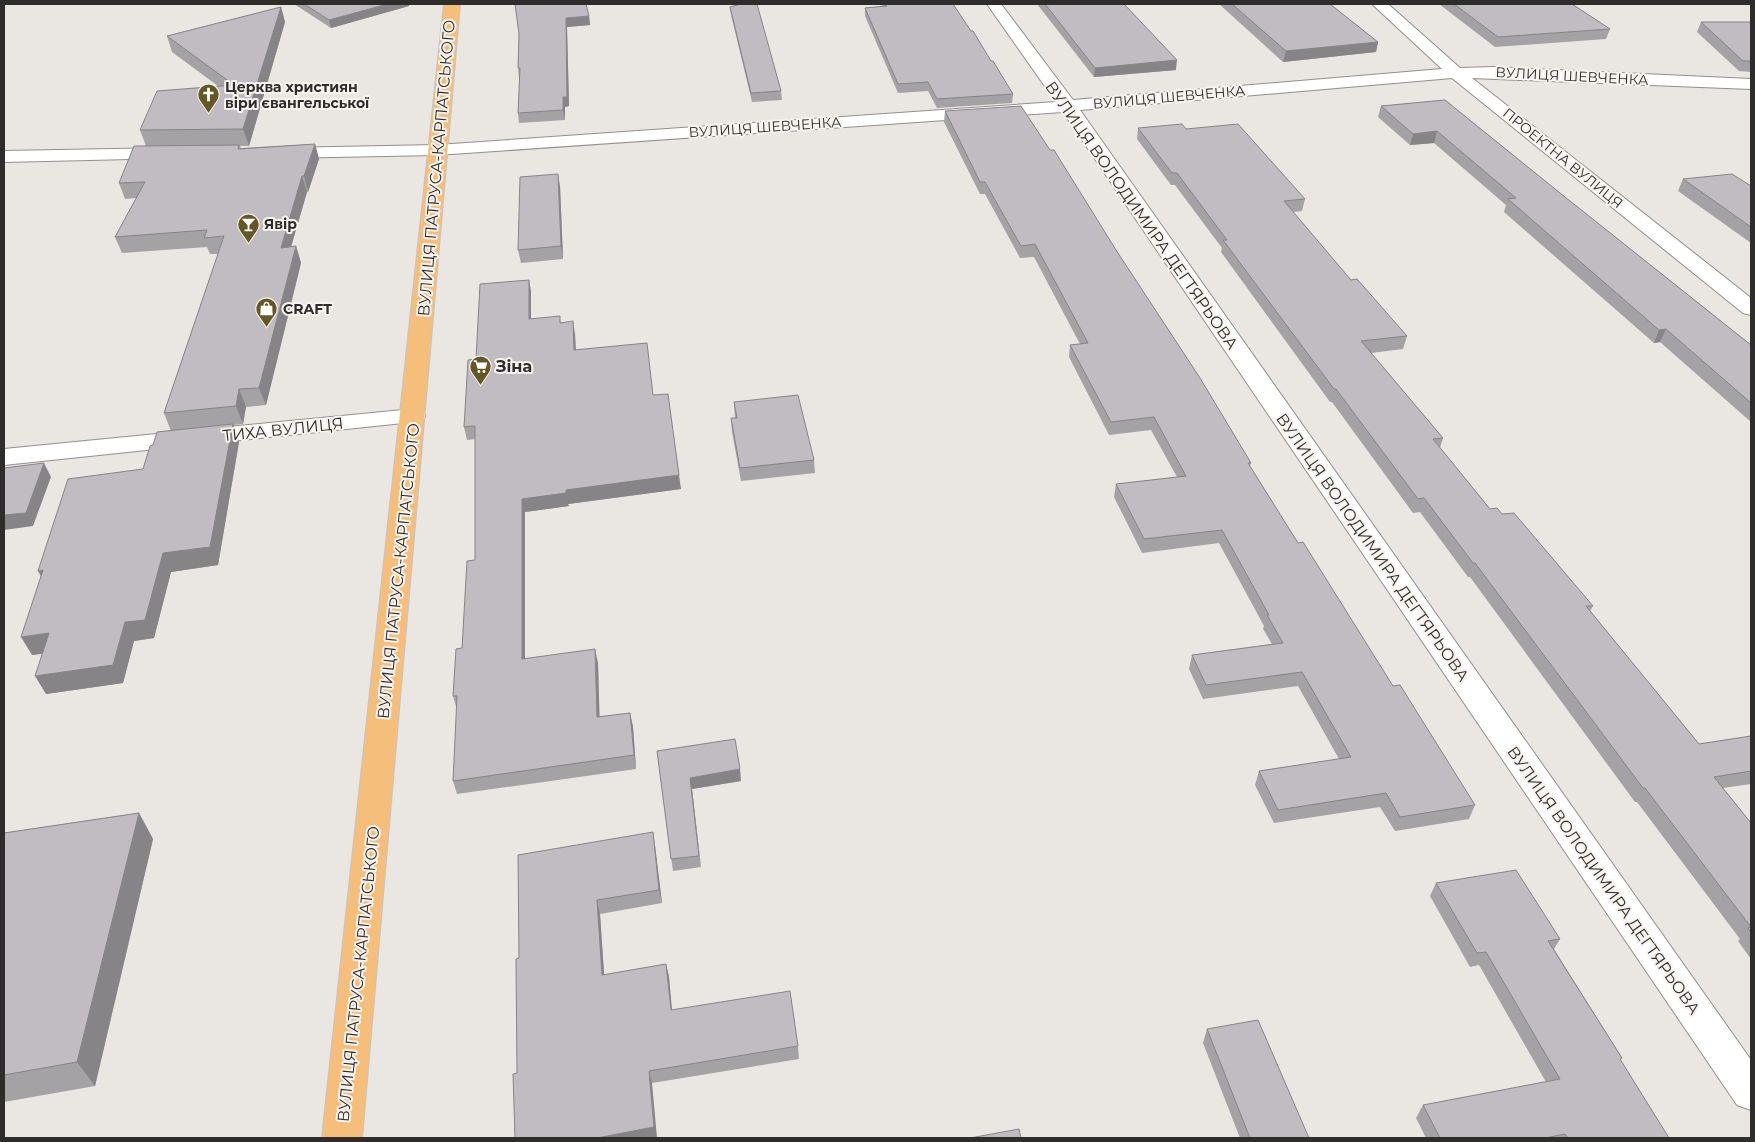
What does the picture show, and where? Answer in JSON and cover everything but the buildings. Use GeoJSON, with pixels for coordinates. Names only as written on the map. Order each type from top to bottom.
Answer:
{"type":"FeatureCollection","features":[{"type":"Feature","properties":{"kind":"main road","name":"ВУЛИЦЯ ПАТРУСА-КАРПАТСЬКОГО"},"geometry":{"type":"LineString","coordinates":[[342,1138],[452,4]]}},
{"type":"Feature","properties":{"kind":"street","name":"ВУЛИЦЯ ВОЛОДИМИРА ДЕГТЯРЬОВА"},"geometry":{"type":"LineString","coordinates":[[994,4],[1068,106],[1751,1092]]}},
{"type":"Feature","properties":{"kind":"street","name":"ПРОЕКТНА ВУЛИЦЯ"},"geometry":{"type":"LineString","coordinates":[[1379,4],[1456,73],[1751,308]]}},
{"type":"Feature","properties":{"kind":"street","name":"ВУЛИЦЯ ШЕВЧЕНКА"},"geometry":{"type":"LineString","coordinates":[[260,153],[437,150],[1068,106],[1456,73],[1493,72],[1751,84]]}},
{"type":"Feature","properties":{"kind":"street"},"geometry":{"type":"LineString","coordinates":[[4,157],[181,154]]}},
{"type":"Feature","properties":{"kind":"street","name":"ТИХА ВУЛИЦЯ"},"geometry":{"type":"LineString","coordinates":[[4,457],[413,416]]}},
{"type":"Feature","properties":{"kind":"place","name":"Церква християн віри євангельської"},"geometry":{"type":"Point","coordinates":[209,114]}},
{"type":"Feature","properties":{"kind":"place","name":"Явір"},"geometry":{"type":"Point","coordinates":[248,243]}},
{"type":"Feature","properties":{"kind":"place","name":"CRAFT"},"geometry":{"type":"Point","coordinates":[267,328]}},
{"type":"Feature","properties":{"kind":"place","name":"Зіна"},"geometry":{"type":"Point","coordinates":[480,385]}}]}
